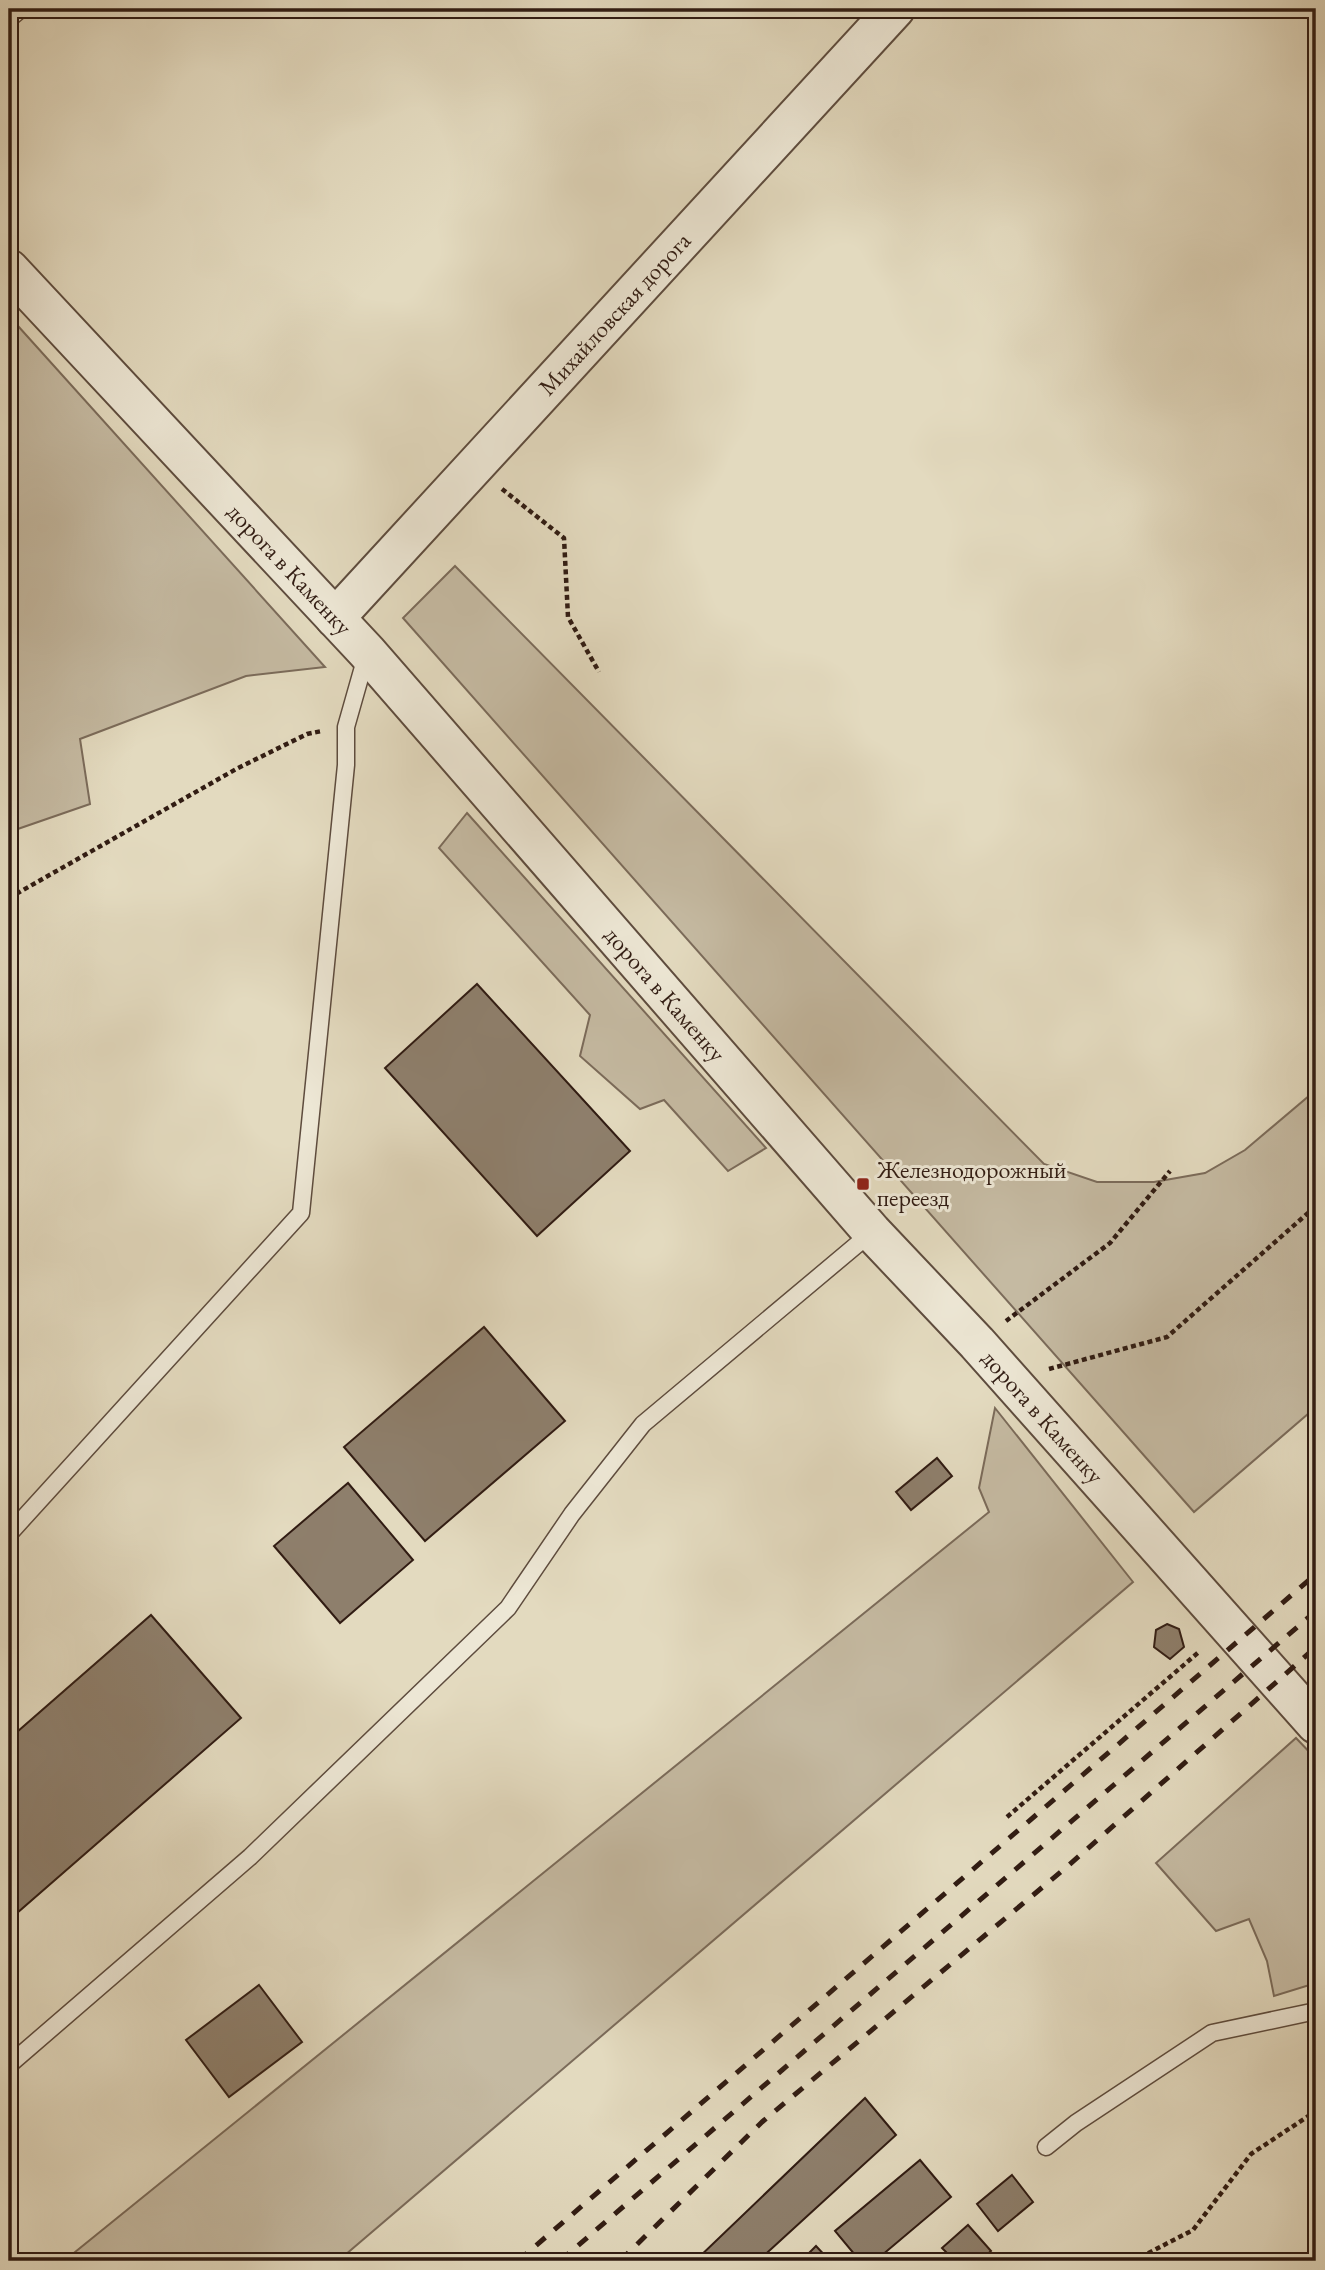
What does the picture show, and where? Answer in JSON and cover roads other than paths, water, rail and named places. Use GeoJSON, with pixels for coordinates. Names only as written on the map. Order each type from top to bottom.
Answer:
{"type":"FeatureCollection","features":[{"type":"Feature","properties":{"kind":"street","name":"Михайловская дорога"},"geometry":{"type":"LineString","coordinates":[[335,618],[895,9]]}},
{"type":"Feature","properties":{"kind":"street","name":"дорога в Каменку"},"geometry":{"type":"LineString","coordinates":[[9,269],[367,652],[872,1232],[977,1343],[1316,1724]]}},
{"type":"Feature","properties":{"kind":"lane"},"geometry":{"type":"LineString","coordinates":[[9,19],[21,9]]}},
{"type":"Feature","properties":{"kind":"lane"},"geometry":{"type":"LineString","coordinates":[[9,1534],[301,1213],[346,765],[346,727],[367,652]]}},
{"type":"Feature","properties":{"kind":"lane"},"geometry":{"type":"LineString","coordinates":[[9,2065],[250,1857],[508,1608],[572,1514],[643,1424],[872,1232]]}},
{"type":"Feature","properties":{"kind":"lane"},"geometry":{"type":"LineString","coordinates":[[1046,2147],[1074,2116],[1212,2034],[1316,2011]]}},
{"type":"Feature","properties":{"kind":"railway"},"geometry":{"type":"LineString","coordinates":[[518,2261],[1316,1574]]}},
{"type":"Feature","properties":{"kind":"railway"},"geometry":{"type":"LineString","coordinates":[[560,2261],[1316,1611]]}},
{"type":"Feature","properties":{"kind":"railway"},"geometry":{"type":"LineString","coordinates":[[620,2261],[762,2122],[1069,1865],[1316,1647]]}},
{"type":"Feature","properties":{"kind":"place","name":"Железнодорожный переезд"},"geometry":{"type":"Point","coordinates":[863,1184]}}]}
